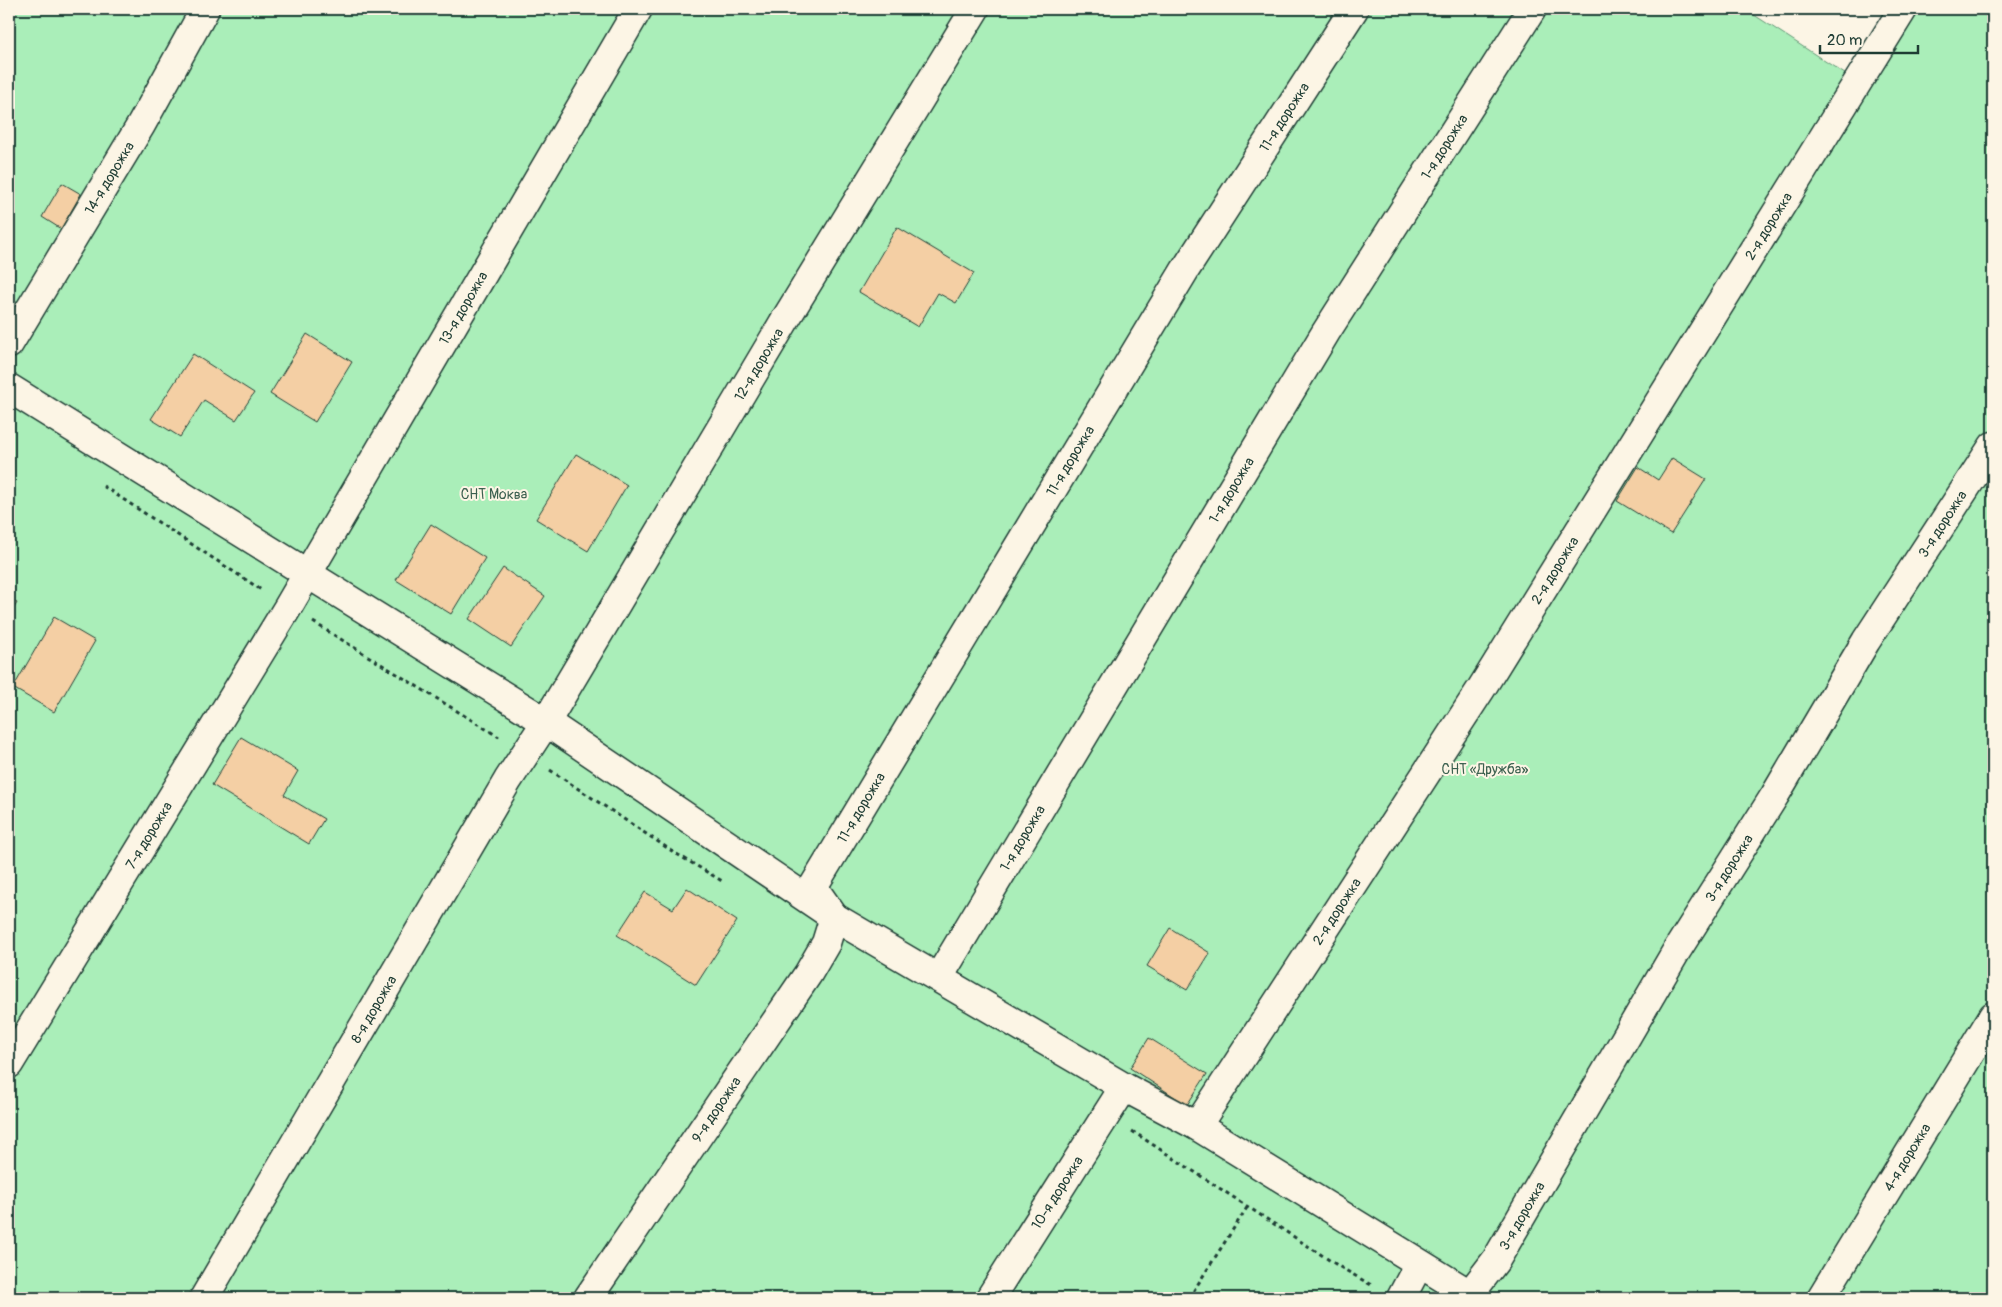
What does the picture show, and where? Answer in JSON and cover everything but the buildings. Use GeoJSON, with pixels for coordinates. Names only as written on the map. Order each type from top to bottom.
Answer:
{"type":"FeatureCollection","features":[{"type":"Feature","properties":{"kind":"street","name":"14-я дорожка"},"geometry":{"type":"LineString","coordinates":[[9,344],[140,125],[205,9]]}},
{"type":"Feature","properties":{"kind":"street","name":"13-я дорожка"},"geometry":{"type":"LineString","coordinates":[[288,607],[638,9]]}},
{"type":"Feature","properties":{"kind":"street","name":"12-я дорожка"},"geometry":{"type":"LineString","coordinates":[[546,722],[780,328],[975,9]]}},
{"type":"Feature","properties":{"kind":"street","name":"11-я дорожка"},"geometry":{"type":"LineString","coordinates":[[834,917],[814,887],[1185,270],[1354,9]]}},
{"type":"Feature","properties":{"kind":"street","name":"1-я дорожка"},"geometry":{"type":"LineString","coordinates":[[939,977],[1326,332],[1532,9]]}},
{"type":"Feature","properties":{"kind":"street","name":"2-я дорожка"},"geometry":{"type":"LineString","coordinates":[[1197,1126],[1481,690],[1903,9]]}},
{"type":"Feature","properties":{"kind":"street"},"geometry":{"type":"LineString","coordinates":[[9,388],[546,722],[834,917],[1124,1087],[1197,1126],[1473,1296]]}},
{"type":"Feature","properties":{"kind":"street","name":"3-я дорожка"},"geometry":{"type":"LineString","coordinates":[[1473,1296],[1496,1260],[1677,950],[1775,795],[1866,641],[1993,446]]}},
{"type":"Feature","properties":{"kind":"street","name":"7-я дорожка"},"geometry":{"type":"LineString","coordinates":[[9,1064],[288,607]]}},
{"type":"Feature","properties":{"kind":"street","name":"8-я дорожка"},"geometry":{"type":"LineString","coordinates":[[204,1298],[508,780],[546,722]]}},
{"type":"Feature","properties":{"kind":"street","name":"9-я дорожка"},"geometry":{"type":"LineString","coordinates":[[588,1298],[808,974],[826,943],[834,917]]}},
{"type":"Feature","properties":{"kind":"street","name":"4-я дорожка"},"geometry":{"type":"LineString","coordinates":[[1821,1298],[1993,1016]]}},
{"type":"Feature","properties":{"kind":"street","name":"10-я дорожка"},"geometry":{"type":"LineString","coordinates":[[990,1298],[1124,1087]]}},
{"type":"Feature","properties":{"kind":"street"},"geometry":{"type":"LineString","coordinates":[[1401,1298],[1419,1264]]}},
{"type":"Feature","properties":{"kind":"path"},"geometry":{"type":"LineString","coordinates":[[1189,1298],[1248,1206]]}},
{"type":"Feature","properties":{"kind":"green space"},"geometry":{"type":"Polygon","coordinates":[[[9,9],[1745,9],[1851,78],[1914,9],[1993,9],[1993,1298],[9,1298],[9,9]]]}},
{"type":"Feature","properties":{"kind":"park label","name":"СНТ Моква"},"geometry":{"type":"Point","coordinates":[494,494]}},
{"type":"Feature","properties":{"kind":"park label","name":"СНТ «Дружба»"},"geometry":{"type":"Point","coordinates":[1485,769]}}]}
